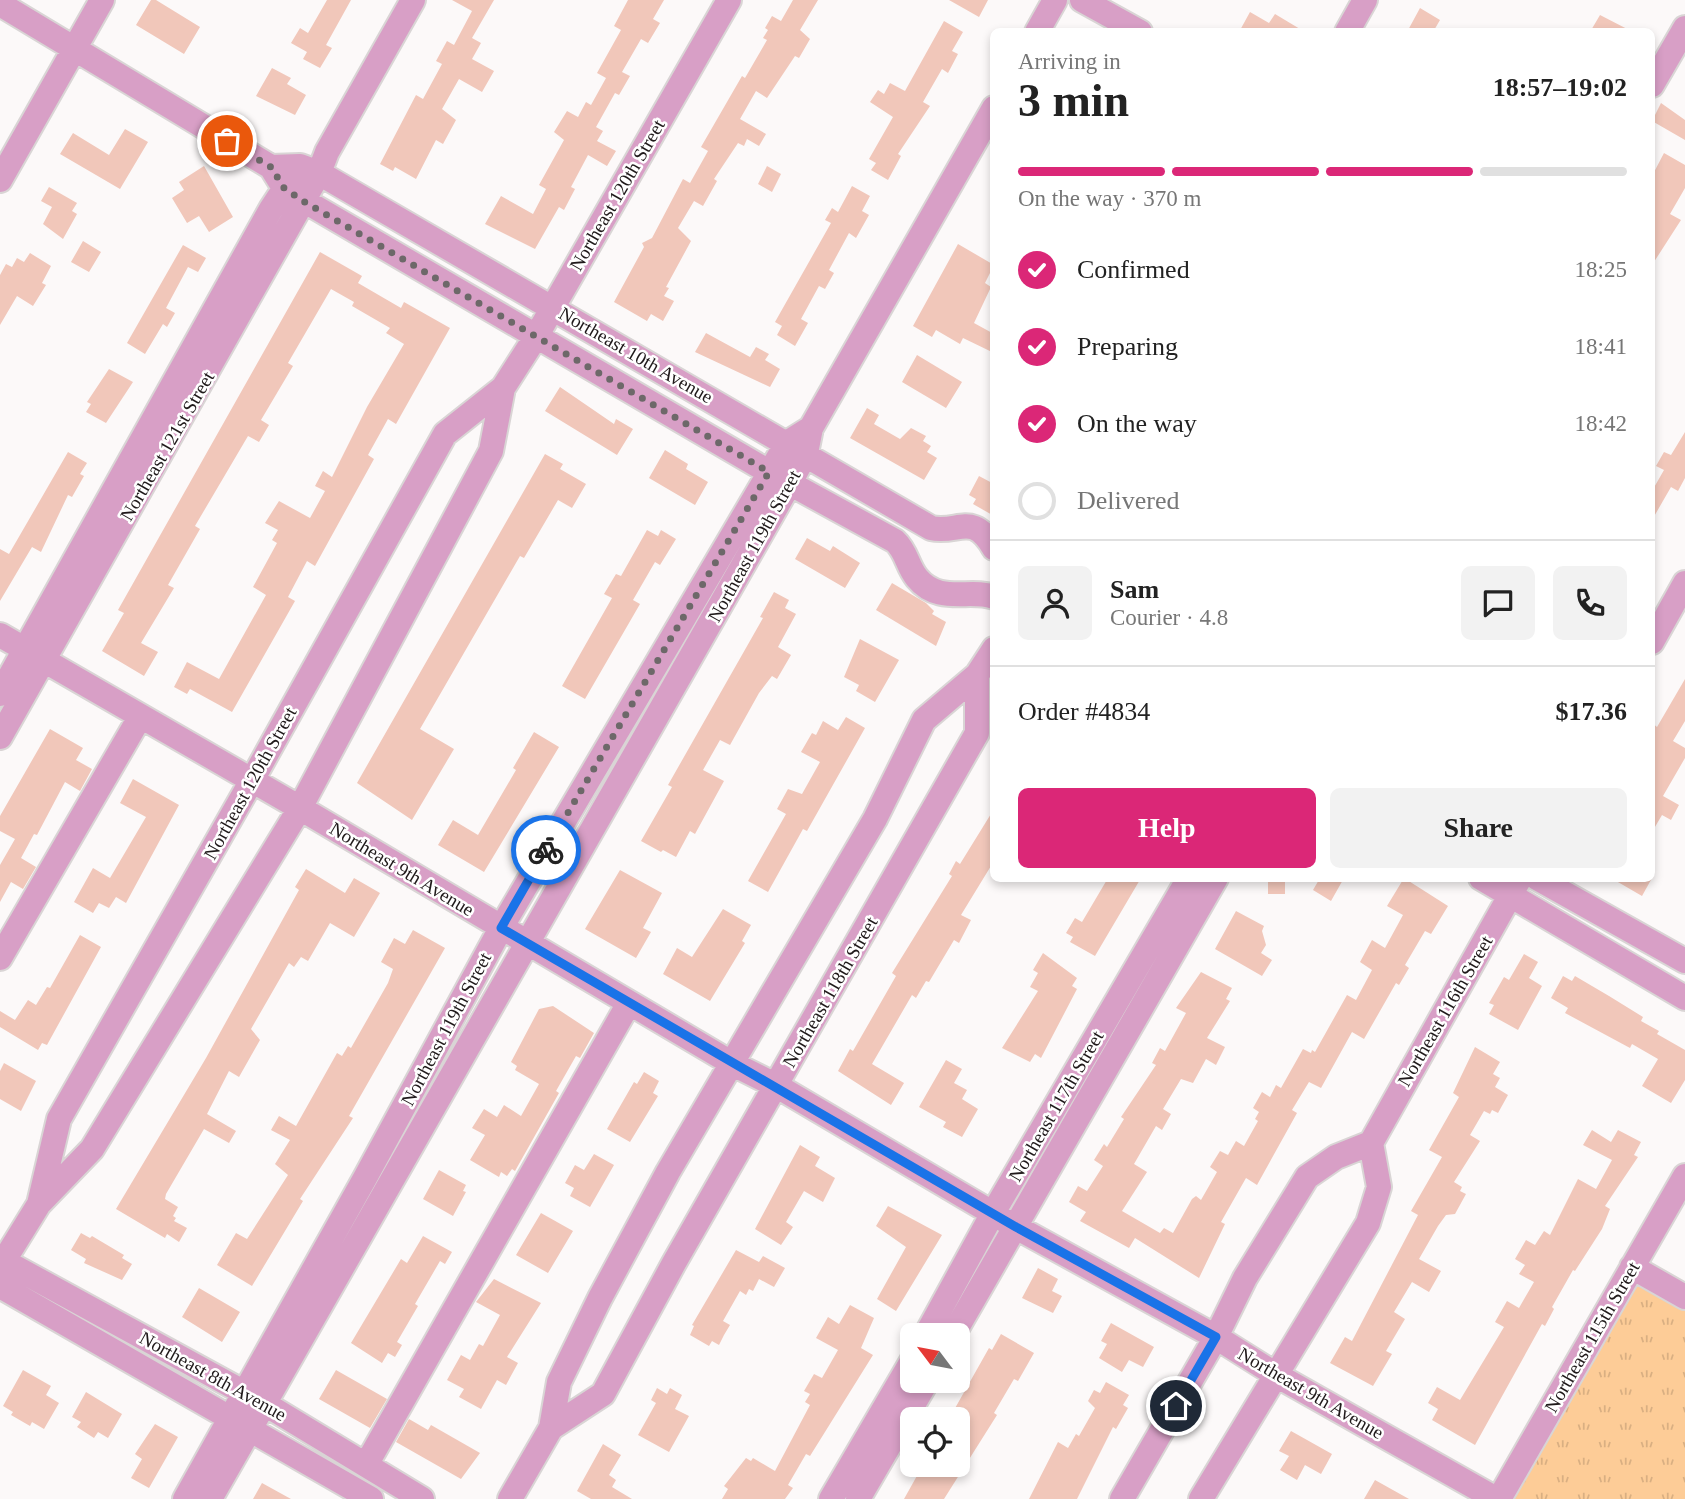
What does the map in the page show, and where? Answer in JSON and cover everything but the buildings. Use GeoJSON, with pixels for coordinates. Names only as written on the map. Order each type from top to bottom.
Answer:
{"type":"FeatureCollection","features":[{"type":"Feature","properties":{"kind":"street"},"geometry":{"type":"LineString","coordinates":[[0,180],[102,0]]}},
{"type":"Feature","properties":{"kind":"street","name":"Northeast 121st Street"},"geometry":{"type":"LineString","coordinates":[[0,737],[35,655],[286,185],[315,164],[413,0]]}},
{"type":"Feature","properties":{"kind":"street","name":"Northeast 120th Street"},"geometry":{"type":"LineString","coordinates":[[39,1204],[59,1119],[251,782],[444,434],[503,388],[537,335],[729,0]]}},
{"type":"Feature","properties":{"kind":"street"},"geometry":{"type":"LineString","coordinates":[[1039,28],[1055,0]]}},
{"type":"Feature","properties":{"kind":"street"},"geometry":{"type":"LineString","coordinates":[[1082,0],[1133,28]]}},
{"type":"Feature","properties":{"kind":"street"},"geometry":{"type":"LineString","coordinates":[[1350,28],[1365,0]]}},
{"type":"Feature","properties":{"kind":"street","name":"Northeast 10th Avenue"},"geometry":{"type":"LineString","coordinates":[[0,4],[75,48],[286,185],[779,477],[895,541],[906,551],[909,566],[925,586],[962,597],[990,597]]}},
{"type":"Feature","properties":{"kind":"street"},"geometry":{"type":"LineString","coordinates":[[1655,80],[1685,28]]}},
{"type":"Feature","properties":{"kind":"street","name":"Northeast 119th Street"},"geometry":{"type":"LineString","coordinates":[[210,1499],[240,1424],[365,1178],[501,928],[796,448],[811,428],[990,115]]}},
{"type":"Feature","properties":{"kind":"street"},"geometry":{"type":"LineString","coordinates":[[286,185],[315,164]]}},
{"type":"Feature","properties":{"kind":"street","name":"Northeast 10th Avenue"},"geometry":{"type":"LineString","coordinates":[[315,164],[931,528],[941,530],[967,525],[984,534],[990,542]]}},
{"type":"Feature","properties":{"kind":"street","name":"Northeast 120th Street"},"geometry":{"type":"LineString","coordinates":[[1,1262],[39,1204],[92,1149],[300,808],[491,451],[503,388]]}},
{"type":"Feature","properties":{"kind":"street","name":"Northeast 119th Street"},"geometry":{"type":"LineString","coordinates":[[254,1398],[528,945],[779,477]]}},
{"type":"Feature","properties":{"kind":"street"},"geometry":{"type":"LineString","coordinates":[[1655,637],[1685,583]]}},
{"type":"Feature","properties":{"kind":"street","name":"Northeast 9th Avenue"},"geometry":{"type":"LineString","coordinates":[[0,635],[300,808],[733,1064],[777,1086],[1016,1227],[1216,1337],[1278,1376],[1498,1499]]}},
{"type":"Feature","properties":{"kind":"street","name":"Northeast 121st Street"},"geometry":{"type":"LineString","coordinates":[[0,695],[35,655]]}},
{"type":"Feature","properties":{"kind":"street","name":"Northeast 118th Street"},"geometry":{"type":"LineString","coordinates":[[510,1499],[551,1428],[559,1382],[600,1298],[668,1172],[875,819],[924,720],[977,675],[990,655]]}},
{"type":"Feature","properties":{"kind":"street","name":"Northeast 118th Street"},"geometry":{"type":"LineString","coordinates":[[551,1428],[603,1394],[674,1263],[977,733],[977,675]]}},
{"type":"Feature","properties":{"kind":"street"},"geometry":{"type":"LineString","coordinates":[[0,958],[140,717]]}},
{"type":"Feature","properties":{"kind":"street","name":"Northeast 117th Street"},"geometry":{"type":"LineString","coordinates":[[933,1323],[993,1213],[1187,882]]}},
{"type":"Feature","properties":{"kind":"street","name":"Northeast 117th Street"},"geometry":{"type":"LineString","coordinates":[[960,1323],[1214,882]]}},
{"type":"Feature","properties":{"kind":"street"},"geometry":{"type":"LineString","coordinates":[[1496,882],[1515,887],[1685,998]]}},
{"type":"Feature","properties":{"kind":"street"},"geometry":{"type":"LineString","coordinates":[[1543,882],[1685,961]]}},
{"type":"Feature","properties":{"kind":"street","name":"Northeast 116th Street"},"geometry":{"type":"LineString","coordinates":[[1371,1143],[1515,887]]}},
{"type":"Feature","properties":{"kind":"street"},"geometry":{"type":"LineString","coordinates":[[366,1465],[629,1003]]}},
{"type":"Feature","properties":{"kind":"street"},"geometry":{"type":"LineString","coordinates":[[1122,1499],[1216,1337],[1245,1278],[1307,1177],[1336,1157],[1371,1143],[1379,1187],[1368,1223],[1278,1376],[1201,1499]]}},
{"type":"Feature","properties":{"kind":"street","name":"Northeast 115th Street"},"geometry":{"type":"LineString","coordinates":[[1498,1499],[1685,1176]]}},
{"type":"Feature","properties":{"kind":"street","name":"Northeast 8th Avenue"},"geometry":{"type":"LineString","coordinates":[[1,1262],[254,1398],[422,1499]]}},
{"type":"Feature","properties":{"kind":"street"},"geometry":{"type":"LineString","coordinates":[[1632,1267],[1685,1297]]}},
{"type":"Feature","properties":{"kind":"street","name":"Northeast 8th Avenue"},"geometry":{"type":"LineString","coordinates":[[0,1286],[371,1499]]}},
{"type":"Feature","properties":{"kind":"street"},"geometry":{"type":"LineString","coordinates":[[831,1499],[900,1381]]}},
{"type":"Feature","properties":{"kind":"street"},"geometry":{"type":"LineString","coordinates":[[858,1499],[920,1393]]}},
{"type":"Feature","properties":{"kind":"street","name":"Northeast 119th Street"},"geometry":{"type":"LineString","coordinates":[[185,1499],[240,1424]]}},
{"type":"Feature","properties":{"kind":"green space"},"geometry":{"type":"Polygon","coordinates":[[[1632,1267],[1685,1297],[1685,1499],[1499,1499],[1632,1267]]]}},
{"type":"Feature","properties":{"kind":"way so far"},"geometry":{"type":"LineString","coordinates":[[227,141],[271,167],[284,188],[303,201],[769,472],[546,850]]}},
{"type":"Feature","properties":{"kind":"route"},"geometry":{"type":"LineString","coordinates":[[546,850],[501,928],[1016,1227],[1216,1337],[1176,1406]]}}]}
